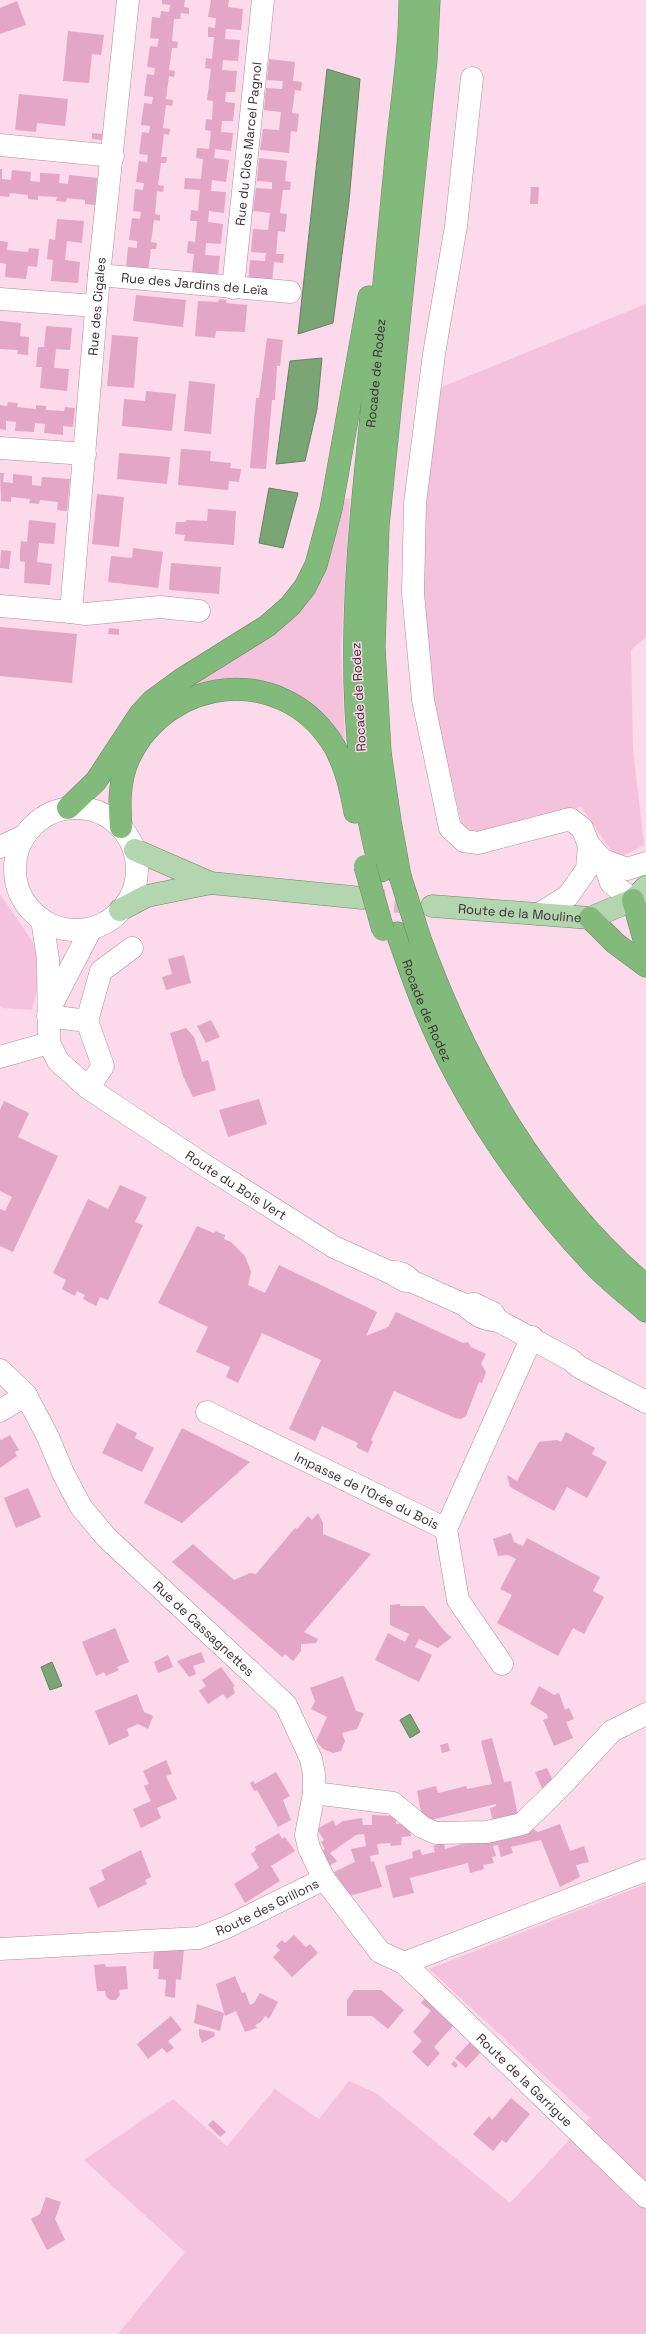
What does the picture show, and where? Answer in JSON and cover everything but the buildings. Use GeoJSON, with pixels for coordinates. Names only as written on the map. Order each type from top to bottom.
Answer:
{"type":"FeatureCollection","features":[{"type":"Feature","properties":{"kind":"highway","name":"Rocade de Rodez"},"geometry":{"type":"LineString","coordinates":[[410,0],[404,76],[362,500],[355,626],[356,682],[364,783],[373,842],[382,871],[390,931],[448,1058],[485,1124],[542,1204],[598,1269],[646,1311]]}},
{"type":"Feature","properties":{"kind":"highway","name":"Rocade de Rodez"},"geometry":{"type":"LineString","coordinates":[[429,0],[425,68],[378,526],[374,647],[380,752],[390,821],[382,871],[420,939],[444,1000],[463,1042],[500,1110],[547,1180],[581,1221],[646,1286]]}},
{"type":"Feature","properties":{"kind":"highway"},"geometry":{"type":"LineString","coordinates":[[68,808],[96,781],[137,719],[152,701],[182,679],[267,626],[290,606],[311,576],[322,548],[338,480],[404,76]]}},
{"type":"Feature","properties":{"kind":"highway"},"geometry":{"type":"LineString","coordinates":[[121,827],[120,792],[129,759],[142,738],[156,721],[182,703],[212,692],[238,689],[260,691],[280,697],[297,706],[320,727],[332,742],[353,800],[382,871]]}},
{"type":"Feature","properties":{"kind":"highway"},"geometry":{"type":"LineString","coordinates":[[640,893],[646,946]]}},
{"type":"Feature","properties":{"kind":"highway"},"geometry":{"type":"LineString","coordinates":[[590,918],[615,943],[646,966]]}},
{"type":"Feature","properties":{"kind":"highway"},"geometry":{"type":"LineString","coordinates":[[463,1042],[492,1078],[530,1138],[571,1194],[611,1241],[646,1272]]}},
{"type":"Feature","properties":{"kind":"main road"},"geometry":{"type":"LineString","coordinates":[[135,850],[211,883]]}},
{"type":"Feature","properties":{"kind":"main road"},"geometry":{"type":"LineString","coordinates":[[120,910],[147,896],[211,883],[362,898]]}},
{"type":"Feature","properties":{"kind":"main road","name":"Route de la Mouline"},"geometry":{"type":"LineString","coordinates":[[432,906],[590,918],[640,893]]}},
{"type":"Feature","properties":{"kind":"street","name":"Rue des Cigales"},"geometry":{"type":"LineString","coordinates":[[71,612],[96,306],[113,156],[128,0]]}},
{"type":"Feature","properties":{"kind":"street","name":"Rue du Clos Marcel Pagnol"},"geometry":{"type":"LineString","coordinates":[[233,288],[263,0]]}},
{"type":"Feature","properties":{"kind":"street"},"geometry":{"type":"LineString","coordinates":[[472,78],[456,226],[434,354],[415,503],[413,593],[423,700],[450,828],[464,841],[478,843],[570,819],[582,828],[611,883],[640,893]]}},
{"type":"Feature","properties":{"kind":"street"},"geometry":{"type":"LineString","coordinates":[[0,145],[113,156]]}},
{"type":"Feature","properties":{"kind":"street","name":"Rue des Jardins de Leïa"},"geometry":{"type":"LineString","coordinates":[[99,275],[290,292]]}},
{"type":"Feature","properties":{"kind":"street"},"geometry":{"type":"LineString","coordinates":[[0,299],[96,306]]}},
{"type":"Feature","properties":{"kind":"street"},"geometry":{"type":"LineString","coordinates":[[0,448],[85,454]]}},
{"type":"Feature","properties":{"kind":"street"},"geometry":{"type":"LineString","coordinates":[[0,606],[86,614],[160,607],[199,611]]}},
{"type":"Feature","properties":{"kind":"street"},"geometry":{"type":"LineString","coordinates":[[0,847],[24,836],[45,816],[68,808],[79,808],[98,812],[121,827],[135,850],[136,881],[131,896],[120,910],[104,923],[91,929],[69,929],[55,926],[42,919],[29,907],[19,891],[15,870],[18,850],[24,836]]}},
{"type":"Feature","properties":{"kind":"street"},"geometry":{"type":"LineString","coordinates":[[596,853],[627,869],[646,863]]}},
{"type":"Feature","properties":{"kind":"street"},"geometry":{"type":"LineString","coordinates":[[539,914],[568,896],[596,853]]}},
{"type":"Feature","properties":{"kind":"street"},"geometry":{"type":"LineString","coordinates":[[0,880],[19,891]]}},
{"type":"Feature","properties":{"kind":"street"},"geometry":{"type":"LineString","coordinates":[[0,1057],[49,1043],[47,947],[42,919]]}},
{"type":"Feature","properties":{"kind":"street"},"geometry":{"type":"LineString","coordinates":[[48,1013],[83,940],[91,929]]}},
{"type":"Feature","properties":{"kind":"street"},"geometry":{"type":"LineString","coordinates":[[88,1088],[103,1066],[87,1021],[101,971],[132,948]]}},
{"type":"Feature","properties":{"kind":"street"},"geometry":{"type":"LineString","coordinates":[[48,1013],[87,1021]]}},
{"type":"Feature","properties":{"kind":"street","name":"Route du Bois Vert"},"geometry":{"type":"LineString","coordinates":[[49,1043],[58,1061],[88,1088],[334,1247],[389,1272],[395,1271],[407,1276],[411,1281],[466,1305],[474,1304],[493,1313],[497,1320],[532,1337]]}},
{"type":"Feature","properties":{"kind":"street"},"geometry":{"type":"LineString","coordinates":[[532,1337],[571,1360],[578,1360],[604,1375],[612,1383],[646,1402]]}},
{"type":"Feature","properties":{"kind":"street","name":"Impasse de l'Orée du Bois"},"geometry":{"type":"LineString","coordinates":[[207,1412],[446,1529],[532,1337]]}},
{"type":"Feature","properties":{"kind":"street","name":"Rue de Cassagnettes"},"geometry":{"type":"LineString","coordinates":[[0,1370],[26,1395],[48,1437],[63,1473],[81,1507],[106,1537],[286,1704],[311,1759],[314,1774],[314,1793],[306,1835],[309,1848],[324,1879]]}},
{"type":"Feature","properties":{"kind":"street"},"geometry":{"type":"LineString","coordinates":[[0,1411],[26,1395]]}},
{"type":"Feature","properties":{"kind":"street"},"geometry":{"type":"LineString","coordinates":[[446,1529],[458,1600],[502,1664]]}},
{"type":"Feature","properties":{"kind":"street"},"geometry":{"type":"LineString","coordinates":[[314,1793],[393,1803],[422,1827],[436,1833],[487,1832],[522,1824],[562,1786],[612,1731],[646,1714]]}},
{"type":"Feature","properties":{"kind":"street"},"geometry":{"type":"LineString","coordinates":[[404,1963],[646,1870]]}},
{"type":"Feature","properties":{"kind":"street","name":"Route des Grillons"},"geometry":{"type":"LineString","coordinates":[[0,1949],[199,1938],[227,1927],[324,1879],[380,1952],[404,1963]]}},
{"type":"Feature","properties":{"kind":"street","name":"Route de la Garrigue"},"geometry":{"type":"LineString","coordinates":[[404,1963],[646,2196]]}},
{"type":"Feature","properties":{"kind":"shaded area"},"geometry":{"type":"Polygon","coordinates":[[[327,69],[360,79],[349,201],[333,323],[298,334],[327,69]]]}},
{"type":"Feature","properties":{"kind":"shaded area"},"geometry":{"type":"Polygon","coordinates":[[[646,304],[646,637],[631,650],[633,749],[644,845],[617,859],[581,807],[475,833],[462,825],[434,704],[423,610],[421,513],[437,389],[646,304]]]}},
{"type":"Feature","properties":{"kind":"shaded area"},"geometry":{"type":"Polygon","coordinates":[[[322,358],[317,409],[305,461],[276,464],[290,361],[322,358]]]}},
{"type":"Feature","properties":{"kind":"shaded area"},"geometry":{"type":"Polygon","coordinates":[[[269,488],[298,493],[283,548],[259,543],[269,488]]]}},
{"type":"Feature","properties":{"kind":"shaded area"},"geometry":{"type":"Polygon","coordinates":[[[341,499],[350,499],[341,649],[345,740],[319,713],[189,689],[188,686],[267,637],[341,499]]]}},
{"type":"Feature","properties":{"kind":"shaded area"},"geometry":{"type":"Polygon","coordinates":[[[0,894],[36,947],[37,990],[32,1010],[3,1008],[0,1006],[0,894]]]}},
{"type":"Feature","properties":{"kind":"shaded area"},"geometry":{"type":"Polygon","coordinates":[[[52,1662],[62,1686],[50,1690],[41,1667],[52,1662]]]}},
{"type":"Feature","properties":{"kind":"shaded area"},"geometry":{"type":"Polygon","coordinates":[[[410,1714],[420,1732],[410,1738],[400,1720],[410,1714]]]}},
{"type":"Feature","properties":{"kind":"shaded area"},"geometry":{"type":"Polygon","coordinates":[[[646,1884],[646,2334],[118,2334],[185,2252],[84,2160],[173,2099],[227,2146],[275,2089],[319,2119],[349,2081],[376,2093],[510,2203],[590,2118],[429,1969],[646,1884]]]}},
{"type":"Feature","properties":{"kind":"tunnel"},"geometry":{"type":"LineString","coordinates":[[362,898],[427,905]]}}]}
